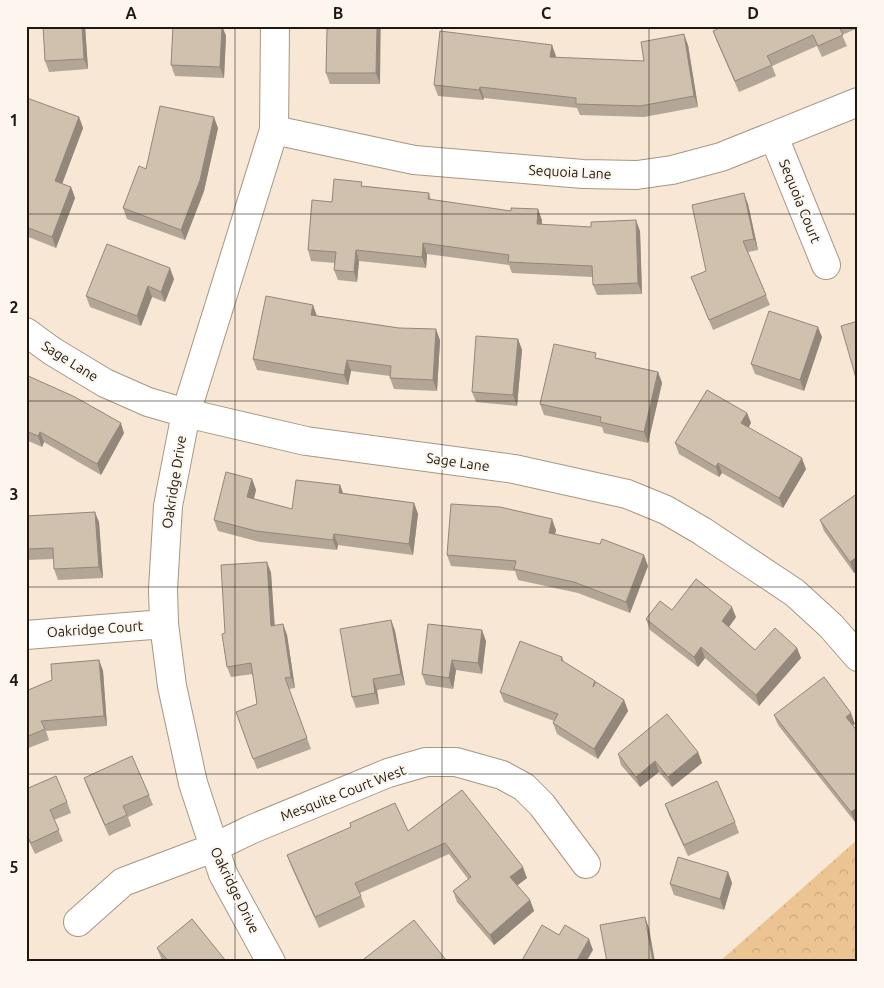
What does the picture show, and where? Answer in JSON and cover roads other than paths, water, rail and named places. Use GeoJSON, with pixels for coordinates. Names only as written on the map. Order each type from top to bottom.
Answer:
{"type":"FeatureCollection","features":[{"type":"Feature","properties":{"kind":"street","name":"Oakridge Drive"},"geometry":{"type":"LineString","coordinates":[[271,962],[223,874],[190,773],[172,686],[164,624],[163,589],[168,506],[186,413],[274,130],[275,26]]}},
{"type":"Feature","properties":{"kind":"street","name":"Sequoia Lane"},"geometry":{"type":"LineString","coordinates":[[274,130],[414,160],[583,174],[637,174],[672,170],[721,157],[858,102]]}},
{"type":"Feature","properties":{"kind":"street","name":"Sequoia Court"},"geometry":{"type":"LineString","coordinates":[[774,137],[826,265]]}},
{"type":"Feature","properties":{"kind":"street","name":"Sage Lane"},"geometry":{"type":"LineString","coordinates":[[26,332],[52,351],[105,383],[148,402],[186,413],[306,441],[514,469],[628,494],[666,510],[702,531],[794,594],[854,645]]}},
{"type":"Feature","properties":{"kind":"street","name":"Oakridge Court"},"geometry":{"type":"LineString","coordinates":[[26,634],[164,624]]}},
{"type":"Feature","properties":{"kind":"street","name":"Mesquite Court West"},"geometry":{"type":"LineString","coordinates":[[78,922],[123,882],[213,848],[250,830],[388,772],[426,762],[456,762],[502,775],[524,787],[542,805],[586,864]]}}]}
